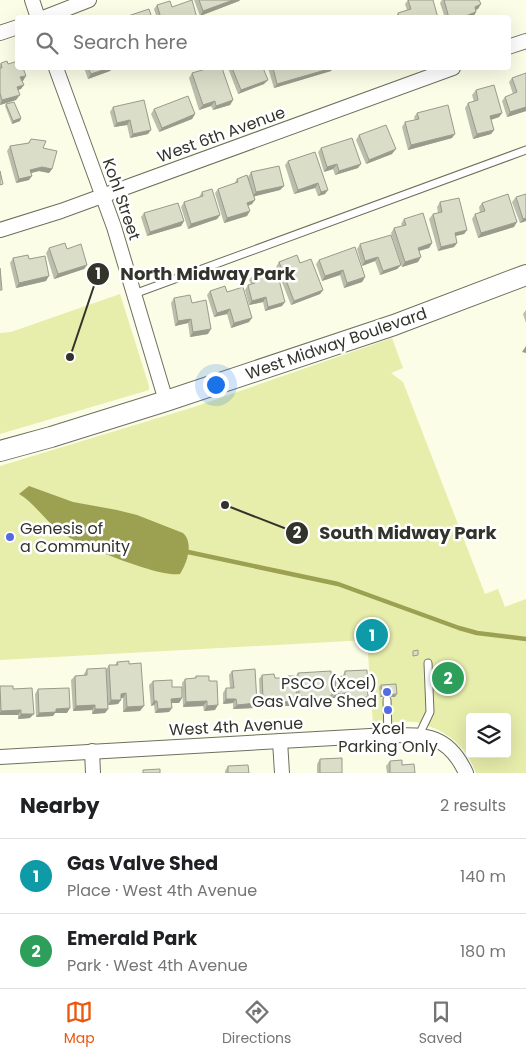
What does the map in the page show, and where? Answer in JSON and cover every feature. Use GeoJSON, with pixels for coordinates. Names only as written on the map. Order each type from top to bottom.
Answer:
{"type":"FeatureCollection","features":[{"type":"Feature","properties":{"kind":"main road","name":"West Midway Boulevard"},"geometry":{"type":"LineString","coordinates":[[0,451],[166,401],[394,325],[526,274]]}},
{"type":"Feature","properties":{"kind":"street"},"geometry":{"type":"LineString","coordinates":[[32,0],[37,15]]}},
{"type":"Feature","properties":{"kind":"street"},"geometry":{"type":"LineString","coordinates":[[51,15],[89,0]]}},
{"type":"Feature","properties":{"kind":"street"},"geometry":{"type":"LineString","coordinates":[[0,33],[15,28]]}},
{"type":"Feature","properties":{"kind":"street"},"geometry":{"type":"LineString","coordinates":[[511,46],[526,41]]}},
{"type":"Feature","properties":{"kind":"street","name":"Kohl Street"},"geometry":{"type":"LineString","coordinates":[[57,70],[126,264],[166,401]]}},
{"type":"Feature","properties":{"kind":"street","name":"West 6th Avenue"},"geometry":{"type":"LineString","coordinates":[[0,230],[103,196],[448,70]]}},
{"type":"Feature","properties":{"kind":"street","name":"West 4th Avenue"},"geometry":{"type":"LineString","coordinates":[[0,757],[388,735],[419,735],[439,741],[447,747],[459,760],[464,769]]}},
{"type":"Feature","properties":{"kind":"street"},"geometry":{"type":"LineString","coordinates":[[280,741],[282,773]]}},
{"type":"Feature","properties":{"kind":"street"},"geometry":{"type":"LineString","coordinates":[[92,751],[93,773]]}},
{"type":"Feature","properties":{"kind":"lane"},"geometry":{"type":"LineString","coordinates":[[134,294],[526,150]]}},
{"type":"Feature","properties":{"kind":"lane"},"geometry":{"type":"LineString","coordinates":[[419,735],[430,712],[428,663]]}},
{"type":"Feature","properties":{"kind":"lane"},"geometry":{"type":"LineString","coordinates":[[387,700],[388,735]]}},
{"type":"Feature","properties":{"kind":"shaded area"},"geometry":{"type":"Polygon","coordinates":[[[120,294],[149,390],[0,434],[0,333],[11,332],[120,294]]]}},
{"type":"Feature","properties":{"kind":"shaded area"},"geometry":{"type":"Polygon","coordinates":[[[392,338],[403,368],[391,373],[403,382],[485,594],[498,589],[505,607],[526,599],[526,773],[476,773],[469,758],[511,758],[511,713],[466,713],[466,754],[446,734],[422,723],[373,724],[367,640],[0,660],[0,466],[194,407],[392,338]]]}},
{"type":"Feature","properties":{"kind":"shaded area"},"geometry":{"type":"Polygon","coordinates":[[[29,486],[73,502],[137,515],[183,533],[189,547],[183,569],[180,574],[170,574],[137,566],[68,537],[58,531],[19,494],[29,486]]]}},
{"type":"Feature","properties":{"kind":"building"},"geometry":{"type":"Polygon","coordinates":[[[192,0],[196,15],[160,15],[157,5],[170,1],[172,7],[192,0]]]}},
{"type":"Feature","properties":{"kind":"building"},"geometry":{"type":"Polygon","coordinates":[[[199,0],[233,0],[203,11],[199,0]]]}},
{"type":"Feature","properties":{"kind":"building"},"geometry":{"type":"Polygon","coordinates":[[[408,0],[433,0],[437,15],[398,15],[398,13],[411,9],[408,0]]]}},
{"type":"Feature","properties":{"kind":"building"},"geometry":{"type":"Polygon","coordinates":[[[444,0],[479,0],[481,4],[475,7],[476,12],[468,15],[448,15],[444,0]]]}},
{"type":"Feature","properties":{"kind":"building"},"geometry":{"type":"Polygon","coordinates":[[[149,9],[151,15],[131,15],[149,9]]]}},
{"type":"Feature","properties":{"kind":"building"},"geometry":{"type":"Polygon","coordinates":[[[7,61],[8,64],[15,62],[15,70],[24,70],[26,76],[20,77],[24,85],[17,87],[20,95],[2,100],[0,93],[1,63],[7,61]]]}},
{"type":"Feature","properties":{"kind":"building"},"geometry":{"type":"Polygon","coordinates":[[[89,70],[103,70],[91,74],[89,70]]]}},
{"type":"Feature","properties":{"kind":"building"},"geometry":{"type":"Polygon","coordinates":[[[202,70],[223,70],[233,100],[216,106],[215,101],[203,105],[192,73],[202,70]]]}},
{"type":"Feature","properties":{"kind":"building"},"geometry":{"type":"Polygon","coordinates":[[[233,70],[264,70],[268,80],[241,90],[233,70]]]}},
{"type":"Feature","properties":{"kind":"building"},"geometry":{"type":"Polygon","coordinates":[[[274,70],[325,70],[277,84],[274,70]]]}},
{"type":"Feature","properties":{"kind":"building"},"geometry":{"type":"Polygon","coordinates":[[[526,73],[526,107],[510,112],[505,97],[517,92],[512,78],[526,73]]]}},
{"type":"Feature","properties":{"kind":"building"},"geometry":{"type":"Polygon","coordinates":[[[494,85],[502,113],[490,116],[494,130],[477,134],[468,103],[478,100],[476,90],[494,85]]]}},
{"type":"Feature","properties":{"kind":"building"},"geometry":{"type":"Polygon","coordinates":[[[188,96],[195,114],[162,128],[154,109],[188,96]]]}},
{"type":"Feature","properties":{"kind":"building"},"geometry":{"type":"Polygon","coordinates":[[[144,100],[151,130],[133,134],[130,120],[117,123],[113,107],[144,100]]]}},
{"type":"Feature","properties":{"kind":"building"},"geometry":{"type":"Polygon","coordinates":[[[14,102],[21,118],[13,121],[6,104],[14,102]]]}},
{"type":"Feature","properties":{"kind":"building"},"geometry":{"type":"Polygon","coordinates":[[[448,105],[455,134],[411,145],[405,122],[419,119],[417,113],[448,105]]]}},
{"type":"Feature","properties":{"kind":"building"},"geometry":{"type":"Polygon","coordinates":[[[386,125],[396,149],[369,160],[359,135],[386,125]]]}},
{"type":"Feature","properties":{"kind":"building"},"geometry":{"type":"Polygon","coordinates":[[[352,138],[361,164],[339,171],[337,164],[327,167],[321,148],[352,138]]]}},
{"type":"Feature","properties":{"kind":"building"},"geometry":{"type":"Polygon","coordinates":[[[31,139],[46,141],[43,148],[57,151],[52,169],[42,167],[30,170],[32,176],[19,179],[10,146],[29,143],[31,139]]]}},
{"type":"Feature","properties":{"kind":"building"},"geometry":{"type":"Polygon","coordinates":[[[315,152],[328,190],[321,192],[318,183],[298,190],[288,161],[315,152]]]}},
{"type":"Feature","properties":{"kind":"building"},"geometry":{"type":"Polygon","coordinates":[[[279,166],[284,186],[256,192],[251,172],[279,166]]]}},
{"type":"Feature","properties":{"kind":"building"},"geometry":{"type":"Polygon","coordinates":[[[0,171],[3,184],[0,185],[0,171]]]}},
{"type":"Feature","properties":{"kind":"building"},"geometry":{"type":"Polygon","coordinates":[[[247,175],[255,200],[247,203],[250,211],[227,218],[218,189],[238,182],[237,179],[247,175]]]}},
{"type":"Feature","properties":{"kind":"building"},"geometry":{"type":"Polygon","coordinates":[[[212,189],[220,215],[191,224],[184,202],[203,196],[202,192],[212,189]]]}},
{"type":"Feature","properties":{"kind":"building"},"geometry":{"type":"Polygon","coordinates":[[[508,194],[517,222],[481,233],[475,214],[485,211],[482,203],[508,194]]]}},
{"type":"Feature","properties":{"kind":"building"},"geometry":{"type":"Polygon","coordinates":[[[526,194],[526,218],[523,219],[516,197],[526,194]]]}},
{"type":"Feature","properties":{"kind":"building"},"geometry":{"type":"Polygon","coordinates":[[[459,198],[467,230],[455,233],[457,243],[441,247],[433,214],[442,212],[440,202],[459,198]]]}},
{"type":"Feature","properties":{"kind":"building"},"geometry":{"type":"Polygon","coordinates":[[[178,203],[184,221],[150,232],[144,213],[178,203]]]}},
{"type":"Feature","properties":{"kind":"building"},"geometry":{"type":"Polygon","coordinates":[[[423,213],[432,243],[418,248],[421,257],[405,262],[394,228],[406,225],[404,219],[423,213]]]}},
{"type":"Feature","properties":{"kind":"building"},"geometry":{"type":"Polygon","coordinates":[[[391,235],[401,265],[383,271],[378,257],[365,261],[360,244],[391,235]]]}},
{"type":"Feature","properties":{"kind":"building"},"geometry":{"type":"Polygon","coordinates":[[[65,243],[67,249],[81,244],[87,265],[58,274],[49,248],[65,243]]]}},
{"type":"Feature","properties":{"kind":"building"},"geometry":{"type":"Polygon","coordinates":[[[355,247],[365,277],[347,283],[343,270],[325,276],[319,260],[355,247]]]}},
{"type":"Feature","properties":{"kind":"building"},"geometry":{"type":"Polygon","coordinates":[[[28,255],[29,259],[45,256],[49,276],[19,283],[13,258],[28,255]]]}},
{"type":"Feature","properties":{"kind":"building"},"geometry":{"type":"Polygon","coordinates":[[[297,255],[300,263],[311,259],[323,290],[294,301],[279,262],[297,255]]]}},
{"type":"Feature","properties":{"kind":"building"},"geometry":{"type":"Polygon","coordinates":[[[0,268],[2,290],[0,290],[0,268]]]}},
{"type":"Feature","properties":{"kind":"building"},"geometry":{"type":"Polygon","coordinates":[[[267,271],[269,278],[278,276],[285,302],[268,307],[266,297],[252,301],[248,285],[255,283],[253,275],[267,271]]]}},
{"type":"Feature","properties":{"kind":"building"},"geometry":{"type":"Polygon","coordinates":[[[225,286],[227,292],[243,287],[252,318],[234,323],[230,309],[217,313],[210,291],[225,286]]]}},
{"type":"Feature","properties":{"kind":"building"},"geometry":{"type":"Polygon","coordinates":[[[190,295],[192,303],[206,300],[211,329],[193,332],[191,319],[178,321],[174,298],[190,295]]]}},
{"type":"Feature","properties":{"kind":"building"},"geometry":{"type":"Polygon","coordinates":[[[377,627],[378,636],[370,636],[370,629],[377,627]]]}},
{"type":"Feature","properties":{"kind":"building"},"geometry":{"type":"Polygon","coordinates":[[[418,650],[418,655],[413,656],[413,651],[418,650]]]}},
{"type":"Feature","properties":{"kind":"building"},"geometry":{"type":"Polygon","coordinates":[[[129,661],[129,664],[141,663],[144,706],[127,707],[126,693],[121,694],[121,700],[111,700],[109,665],[118,665],[117,662],[129,661]]]}},
{"type":"Feature","properties":{"kind":"building"},"geometry":{"type":"Polygon","coordinates":[[[106,668],[108,709],[95,709],[95,705],[76,706],[75,676],[87,675],[87,669],[106,668]]]}},
{"type":"Feature","properties":{"kind":"building"},"geometry":{"type":"Polygon","coordinates":[[[255,669],[257,703],[237,705],[236,699],[226,699],[226,688],[234,688],[232,671],[255,669]]]}},
{"type":"Feature","properties":{"kind":"building"},"geometry":{"type":"Polygon","coordinates":[[[367,670],[368,697],[346,698],[346,693],[336,694],[335,677],[345,676],[345,671],[367,670]]]}},
{"type":"Feature","properties":{"kind":"building"},"geometry":{"type":"Polygon","coordinates":[[[331,671],[332,696],[319,697],[319,700],[310,700],[309,696],[299,696],[298,673],[331,671]]]}},
{"type":"Feature","properties":{"kind":"building"},"geometry":{"type":"Polygon","coordinates":[[[274,674],[275,678],[295,676],[297,701],[284,702],[284,698],[263,698],[262,675],[274,674]]]}},
{"type":"Feature","properties":{"kind":"building"},"geometry":{"type":"Polygon","coordinates":[[[196,676],[209,676],[209,681],[217,681],[218,705],[207,706],[207,701],[186,702],[185,679],[196,678],[196,676]]]}},
{"type":"Feature","properties":{"kind":"building"},"geometry":{"type":"Polygon","coordinates":[[[172,680],[172,687],[182,687],[182,698],[171,699],[172,708],[158,709],[157,701],[154,701],[153,681],[172,680]]]}},
{"type":"Feature","properties":{"kind":"building","name":"PSCO (Xcel) Gas Valve Shed"},"geometry":{"type":"Polygon","coordinates":[[[396,684],[397,694],[382,695],[381,685],[396,684]]]}},
{"type":"Feature","properties":{"kind":"building"},"geometry":{"type":"Polygon","coordinates":[[[0,686],[13,686],[13,689],[32,688],[34,714],[21,714],[21,710],[1,711],[0,686]]]}},
{"type":"Feature","properties":{"kind":"building"},"geometry":{"type":"Polygon","coordinates":[[[69,688],[70,708],[56,709],[56,712],[39,713],[38,689],[69,688]]]}},
{"type":"Feature","properties":{"kind":"building"},"geometry":{"type":"Polygon","coordinates":[[[342,758],[342,773],[320,773],[320,759],[342,758]]]}},
{"type":"Feature","properties":{"kind":"building"},"geometry":{"type":"Polygon","coordinates":[[[402,760],[402,765],[414,764],[415,773],[390,773],[390,761],[402,760]]]}},
{"type":"Feature","properties":{"kind":"building"},"geometry":{"type":"Polygon","coordinates":[[[248,765],[249,773],[228,773],[228,766],[248,765]]]}},
{"type":"Feature","properties":{"kind":"building"},"geometry":{"type":"Polygon","coordinates":[[[160,769],[160,773],[143,773],[143,770],[160,769]]]}},
{"type":"Feature","properties":{"kind":"waterway"},"geometry":{"type":"LineString","coordinates":[[188,552],[338,584],[477,633],[526,639]]}},
{"type":"Feature","properties":{"kind":"place","name":"North Midway Park"},"geometry":{"type":"Point","coordinates":[70,357]}},
{"type":"Feature","properties":{"kind":"place","name":"South Midway Park"},"geometry":{"type":"Point","coordinates":[225,505]}},
{"type":"Feature","properties":{"kind":"place","name":"Genesis of a Community"},"geometry":{"type":"Point","coordinates":[10,537]}},
{"type":"Feature","properties":{"kind":"place","name":"Gas Valve Shed"},"geometry":{"type":"Point","coordinates":[372,635]}},
{"type":"Feature","properties":{"kind":"place","name":"Emerald Park"},"geometry":{"type":"Point","coordinates":[448,678]}},
{"type":"Feature","properties":{"kind":"place","name":"PSCO (Xcel) Gas Valve Shed"},"geometry":{"type":"Point","coordinates":[387,692]}},
{"type":"Feature","properties":{"kind":"place","name":"Xcel Parking Only"},"geometry":{"type":"Point","coordinates":[388,710]}}]}
